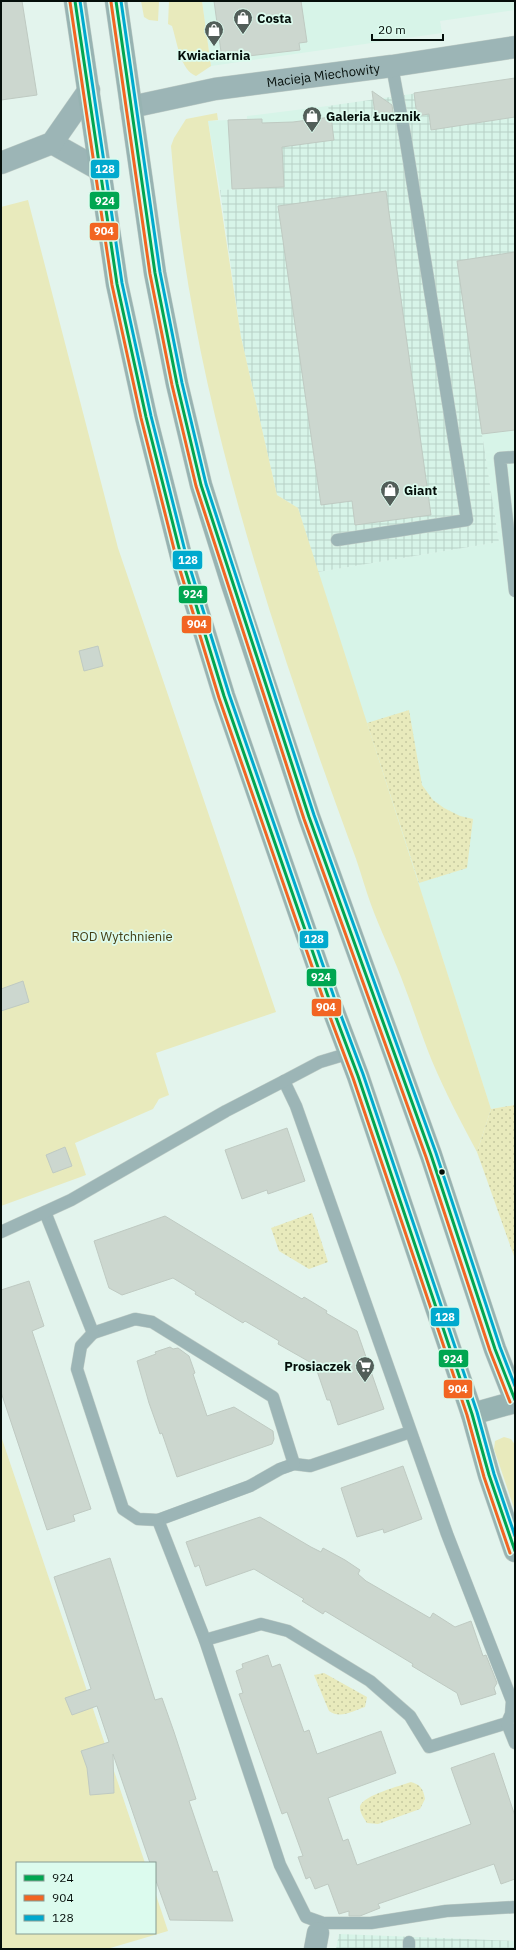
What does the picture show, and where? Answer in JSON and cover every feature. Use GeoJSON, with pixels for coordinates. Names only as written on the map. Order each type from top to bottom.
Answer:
{"type":"FeatureCollection","features":[{"type":"Feature","properties":{"kind":"main road"},"geometry":{"type":"LineString","coordinates":[[75,1],[117,284],[146,417],[181,556],[227,703],[329,999],[350,1053],[472,1414],[515,1551]]}},
{"type":"Feature","properties":{"kind":"main road"},"geometry":{"type":"LineString","coordinates":[[116,1],[155,273],[177,384],[201,485],[309,817],[428,1148],[515,1401],[472,1414]]}},
{"type":"Feature","properties":{"kind":"street","name":"Macieja Miechowity"},"geometry":{"type":"LineString","coordinates":[[131,107],[215,89],[392,66],[515,47]]}},
{"type":"Feature","properties":{"kind":"street"},"geometry":{"type":"LineString","coordinates":[[1,163],[52,143],[89,90]]}},
{"type":"Feature","properties":{"kind":"street"},"geometry":{"type":"LineString","coordinates":[[52,143],[100,170]]}},
{"type":"Feature","properties":{"kind":"lane"},"geometry":{"type":"LineString","coordinates":[[337,540],[467,520],[405,136],[392,66]]}},
{"type":"Feature","properties":{"kind":"lane"},"geometry":{"type":"LineString","coordinates":[[515,457],[500,458],[515,591]]}},
{"type":"Feature","properties":{"kind":"lane"},"geometry":{"type":"LineString","coordinates":[[1,1232],[71,1200],[226,1111],[320,1062],[350,1053]]}},
{"type":"Feature","properties":{"kind":"lane"},"geometry":{"type":"LineString","coordinates":[[284,1081],[296,1106],[447,1534],[512,1701],[511,1714],[507,1723],[515,1743]]}},
{"type":"Feature","properties":{"kind":"lane"},"geometry":{"type":"LineString","coordinates":[[45,1212],[93,1333]]}},
{"type":"Feature","properties":{"kind":"lane"},"geometry":{"type":"LineString","coordinates":[[294,1464],[273,1397],[152,1322],[135,1319],[93,1333],[81,1346],[77,1369],[123,1509],[138,1519],[158,1520],[250,1486],[280,1469],[294,1464],[310,1466],[410,1432]]}},
{"type":"Feature","properties":{"kind":"lane"},"geometry":{"type":"LineString","coordinates":[[158,1520],[205,1640],[280,1865],[306,1917],[318,1935],[371,1923],[446,1911],[515,1907]]}},
{"type":"Feature","properties":{"kind":"lane"},"geometry":{"type":"LineString","coordinates":[[205,1640],[261,1624],[288,1631],[370,1681],[410,1716],[429,1747],[507,1723]]}},
{"type":"Feature","properties":{"kind":"shaded area"},"geometry":{"type":"Polygon","coordinates":[[[202,1],[515,1],[515,10],[440,21],[442,33],[211,66],[202,1]]]}},
{"type":"Feature","properties":{"kind":"shaded area"},"geometry":{"type":"Polygon","coordinates":[[[515,79],[515,430],[482,434],[499,542],[318,572],[298,508],[277,495],[241,337],[220,190],[265,188],[282,147],[334,140],[328,106],[515,79]]]}},
{"type":"Feature","properties":{"kind":"shaded area"},"geometry":{"type":"Polygon","coordinates":[[[328,106],[334,140],[265,188],[220,190],[208,121],[247,119],[247,116],[328,106]]]}},
{"type":"Feature","properties":{"kind":"shaded area"},"geometry":{"type":"Polygon","coordinates":[[[515,430],[515,1105],[491,1109],[318,572],[499,542],[482,434],[515,430]]]}},
{"type":"Feature","properties":{"kind":"shaded area"},"geometry":{"type":"Polygon","coordinates":[[[339,1934],[515,1941],[515,1949],[336,1949],[339,1934]]]}},
{"type":"Feature","properties":{"kind":"green space"},"geometry":{"type":"Polygon","coordinates":[[[141,1],[159,1],[158,21],[149,20],[144,17],[141,1]]]}},
{"type":"Feature","properties":{"kind":"green space"},"geometry":{"type":"Polygon","coordinates":[[[169,1],[202,1],[211,66],[196,76],[186,68],[180,54],[172,26],[168,24],[169,1]]]}},
{"type":"Feature","properties":{"kind":"green space"},"geometry":{"type":"Polygon","coordinates":[[[217,113],[218,120],[208,121],[241,337],[277,495],[298,508],[491,1109],[477,1152],[432,1061],[401,977],[371,904],[291,677],[263,590],[238,503],[215,414],[196,326],[181,236],[171,146],[174,138],[186,119],[217,113]]]}},
{"type":"Feature","properties":{"kind":"green space","name":"ROD Wytchnienie"},"geometry":{"type":"Polygon","coordinates":[[[28,200],[118,548],[276,1012],[156,1053],[169,1095],[159,1099],[153,1109],[75,1143],[86,1175],[1,1206],[1,207],[28,200]]]}},
{"type":"Feature","properties":{"kind":"green space"},"geometry":{"type":"Polygon","coordinates":[[[409,710],[422,785],[433,800],[444,808],[460,816],[473,819],[467,868],[419,883],[367,723],[409,710]]]}},
{"type":"Feature","properties":{"kind":"green space"},"geometry":{"type":"Polygon","coordinates":[[[515,1105],[515,1259],[477,1152],[491,1109],[515,1105]]]}},
{"type":"Feature","properties":{"kind":"green space"},"geometry":{"type":"Polygon","coordinates":[[[312,1213],[328,1262],[309,1269],[279,1251],[271,1228],[312,1213]]]}},
{"type":"Feature","properties":{"kind":"green space"},"geometry":{"type":"Polygon","coordinates":[[[1,1436],[145,1862],[16,1862],[16,1934],[156,1934],[156,1895],[168,1931],[107,1949],[1,1949],[1,1436]]]}},
{"type":"Feature","properties":{"kind":"green space"},"geometry":{"type":"Polygon","coordinates":[[[504,1437],[511,1439],[515,1445],[515,1511],[494,1449],[495,1441],[504,1437]]]}},
{"type":"Feature","properties":{"kind":"green space"},"geometry":{"type":"Polygon","coordinates":[[[324,1673],[367,1697],[365,1707],[342,1714],[329,1711],[314,1675],[324,1673]]]}},
{"type":"Feature","properties":{"kind":"green space"},"geometry":{"type":"Polygon","coordinates":[[[411,1782],[421,1788],[425,1799],[420,1809],[378,1824],[367,1823],[360,1810],[360,1806],[363,1802],[368,1798],[391,1788],[411,1782]]]}},
{"type":"Feature","properties":{"kind":"building"},"geometry":{"type":"Polygon","coordinates":[[[1,1],[22,1],[37,95],[1,100],[1,1]]]}},
{"type":"Feature","properties":{"kind":"building"},"geometry":{"type":"Polygon","coordinates":[[[214,1],[301,1],[307,42],[299,43],[300,50],[222,59],[214,1]]]}},
{"type":"Feature","properties":{"kind":"building"},"geometry":{"type":"Polygon","coordinates":[[[515,78],[515,117],[431,130],[429,114],[417,116],[414,93],[515,78]]]}},
{"type":"Feature","properties":{"kind":"building"},"geometry":{"type":"Polygon","coordinates":[[[372,91],[392,105],[394,120],[376,122],[372,91]]]}},
{"type":"Feature","properties":{"kind":"building"},"geometry":{"type":"Polygon","coordinates":[[[331,117],[334,140],[282,147],[284,187],[232,189],[228,120],[262,119],[262,123],[293,122],[331,117]]]}},
{"type":"Feature","properties":{"kind":"building"},"geometry":{"type":"Polygon","coordinates":[[[386,191],[431,515],[355,525],[352,501],[321,505],[278,206],[386,191]]]}},
{"type":"Feature","properties":{"kind":"building"},"geometry":{"type":"Polygon","coordinates":[[[515,252],[515,430],[482,434],[457,261],[515,252]]]}},
{"type":"Feature","properties":{"kind":"building"},"geometry":{"type":"Polygon","coordinates":[[[98,646],[103,666],[84,671],[79,651],[98,646]]]}},
{"type":"Feature","properties":{"kind":"building"},"geometry":{"type":"Polygon","coordinates":[[[23,981],[29,1002],[1,1011],[1,989],[23,981]]]}},
{"type":"Feature","properties":{"kind":"building"},"geometry":{"type":"Polygon","coordinates":[[[287,1128],[305,1181],[268,1194],[267,1190],[242,1199],[225,1150],[287,1128]]]}},
{"type":"Feature","properties":{"kind":"building"},"geometry":{"type":"Polygon","coordinates":[[[65,1147],[72,1166],[53,1173],[46,1155],[65,1147]]]}},
{"type":"Feature","properties":{"kind":"building"},"geometry":{"type":"Polygon","coordinates":[[[165,1216],[302,1299],[304,1297],[327,1311],[326,1313],[357,1331],[384,1409],[338,1425],[330,1400],[327,1400],[315,1365],[278,1344],[279,1341],[245,1321],[243,1323],[195,1294],[196,1292],[173,1278],[122,1295],[109,1288],[94,1241],[165,1216]]]}},
{"type":"Feature","properties":{"kind":"building"},"geometry":{"type":"Polygon","coordinates":[[[29,1281],[44,1326],[32,1331],[91,1509],[73,1515],[75,1521],[47,1530],[1,1392],[1,1290],[29,1281]]]}},
{"type":"Feature","properties":{"kind":"building"},"geometry":{"type":"Polygon","coordinates":[[[170,1347],[173,1349],[178,1348],[189,1356],[195,1373],[193,1374],[207,1416],[234,1407],[273,1431],[274,1439],[272,1444],[177,1477],[162,1433],[160,1434],[149,1403],[137,1361],[156,1354],[155,1352],[170,1347]]]}},
{"type":"Feature","properties":{"kind":"building"},"geometry":{"type":"Polygon","coordinates":[[[403,1466],[422,1519],[384,1533],[383,1529],[357,1537],[341,1488],[403,1466]]]}},
{"type":"Feature","properties":{"kind":"building"},"geometry":{"type":"Polygon","coordinates":[[[260,1517],[311,1547],[321,1552],[323,1548],[345,1560],[360,1570],[358,1574],[366,1581],[430,1618],[433,1613],[455,1627],[471,1621],[483,1656],[486,1655],[497,1683],[494,1688],[496,1694],[461,1705],[457,1693],[412,1666],[413,1664],[325,1611],[323,1614],[302,1601],[304,1599],[254,1569],[206,1586],[199,1565],[195,1567],[186,1542],[260,1517]]]}},
{"type":"Feature","properties":{"kind":"building"},"geometry":{"type":"Polygon","coordinates":[[[110,1558],[155,1700],[162,1698],[174,1732],[196,1799],[189,1801],[213,1872],[217,1871],[233,1921],[170,1920],[156,1881],[156,1862],[150,1862],[113,1754],[114,1793],[90,1795],[87,1768],[81,1751],[109,1742],[97,1706],[72,1715],[65,1698],[91,1689],[54,1577],[110,1558]]]}},
{"type":"Feature","properties":{"kind":"building"},"geometry":{"type":"Polygon","coordinates":[[[268,1655],[272,1667],[280,1664],[304,1732],[309,1730],[317,1754],[381,1731],[396,1773],[328,1798],[343,1841],[348,1839],[357,1865],[471,1824],[451,1768],[494,1753],[515,1816],[515,1879],[501,1884],[494,1864],[378,1904],[380,1908],[360,1916],[349,1916],[349,1911],[339,1914],[328,1884],[315,1889],[310,1877],[306,1879],[298,1857],[303,1856],[287,1812],[282,1814],[239,1694],[243,1693],[236,1671],[243,1668],[242,1664],[268,1655]]]}},
{"type":"Feature","properties":{"kind":"transit line","name":"924"},"geometry":{"type":"LineString","coordinates":[[75,1],[117,284],[146,417],[181,556],[224,696],[329,999],[358,1076],[472,1414],[489,1475],[515,1551]]}},
{"type":"Feature","properties":{"kind":"transit line","name":"128"},"geometry":{"type":"LineString","coordinates":[[80,1],[122,283],[151,416],[186,555],[229,694],[334,997],[363,1074],[477,1412],[494,1474],[515,1536]]}},
{"type":"Feature","properties":{"kind":"transit line","name":"924"},"geometry":{"type":"LineString","coordinates":[[116,1],[155,273],[177,384],[201,485],[309,817],[431,1155],[495,1349],[515,1400]]}},
{"type":"Feature","properties":{"kind":"transit line","name":"128"},"geometry":{"type":"LineString","coordinates":[[121,1],[160,272],[182,383],[206,484],[314,815],[436,1153],[500,1347],[515,1386]]}},
{"type":"Feature","properties":{"kind":"transit line","name":"904"},"geometry":{"type":"LineString","coordinates":[[70,2],[112,285],[141,418],[176,557],[219,698],[324,1001],[353,1078],[467,1415],[484,1477],[510,1553]]}},
{"type":"Feature","properties":{"kind":"transit line","name":"904"},"geometry":{"type":"LineString","coordinates":[[111,2],[150,274],[172,385],[196,486],[304,819],[426,1157],[490,1351],[510,1402]]}},
{"type":"Feature","properties":{"kind":"place","name":"Costa"},"geometry":{"type":"Point","coordinates":[243,35]}},
{"type":"Feature","properties":{"kind":"place","name":"Kwiaciarnia"},"geometry":{"type":"Point","coordinates":[214,47]}},
{"type":"Feature","properties":{"kind":"place","name":"Galeria Łucznik"},"geometry":{"type":"Point","coordinates":[312,133]}},
{"type":"Feature","properties":{"kind":"place","name":"Giant"},"geometry":{"type":"Point","coordinates":[390,507]}},
{"type":"Feature","properties":{"kind":"place","name":"Prosiaczek"},"geometry":{"type":"Point","coordinates":[365,1383]}}]}
